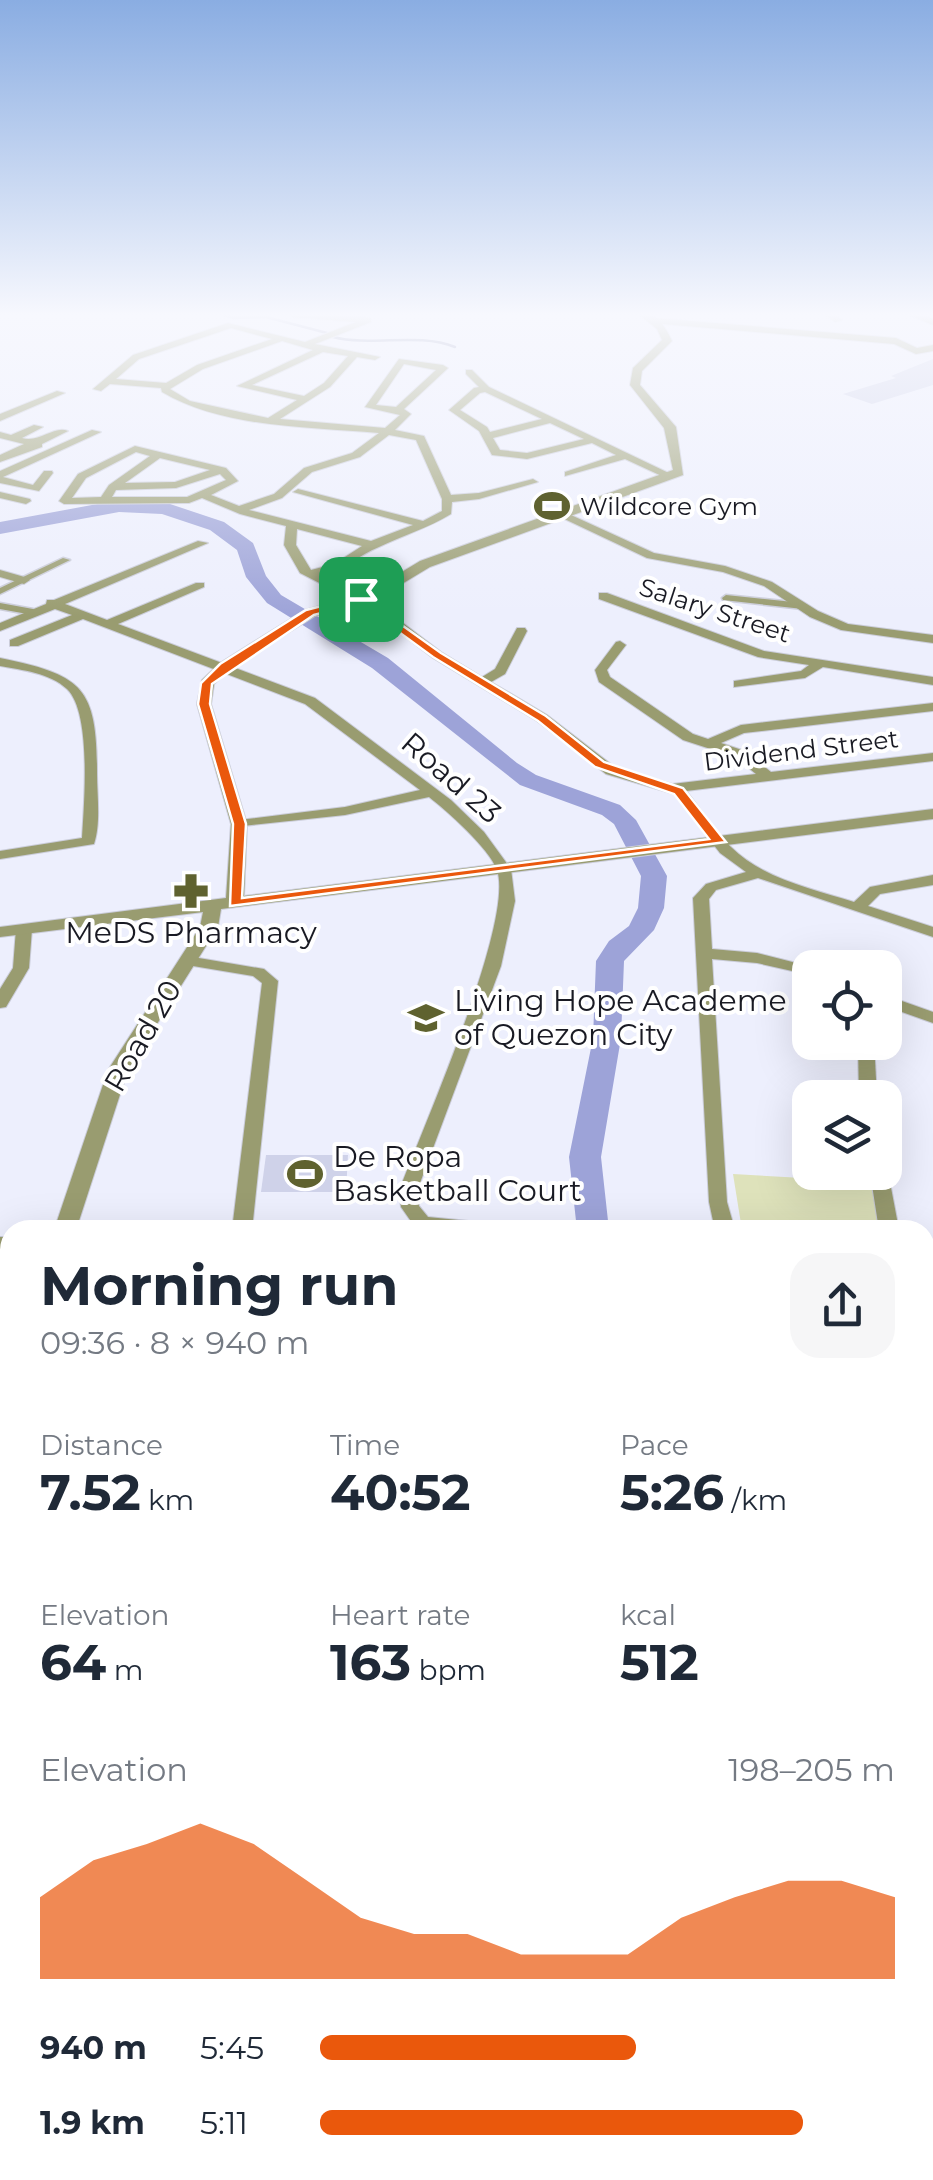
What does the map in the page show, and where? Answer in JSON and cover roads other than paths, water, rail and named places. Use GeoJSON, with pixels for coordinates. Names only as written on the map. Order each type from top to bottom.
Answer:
{"type":"FeatureCollection","features":[{"type":"Feature","properties":{"kind":"street"},"geometry":{"type":"LineString","coordinates":[[236,414],[270,421],[388,430],[420,438],[447,499],[447,512],[426,525],[372,545],[332,578]]}},
{"type":"Feature","properties":{"kind":"street"},"geometry":{"type":"LineString","coordinates":[[270,421],[282,414]]}},
{"type":"Feature","properties":{"kind":"street"},"geometry":{"type":"LineString","coordinates":[[238,510],[278,496],[308,470],[356,454],[405,416],[402,414]]}},
{"type":"Feature","properties":{"kind":"street"},"geometry":{"type":"LineString","coordinates":[[459,414],[488,436],[496,453],[513,456],[592,440]]}},
{"type":"Feature","properties":{"kind":"street"},"geometry":{"type":"LineString","coordinates":[[538,414],[670,476]]}},
{"type":"Feature","properties":{"kind":"street"},"geometry":{"type":"LineString","coordinates":[[235,903],[240,824],[204,704],[206,683],[224,666],[310,613],[382,592],[417,568],[670,476],[681,468],[674,436],[660,414]]}},
{"type":"Feature","properties":{"kind":"street"},"geometry":{"type":"LineString","coordinates":[[488,436],[551,420]]}},
{"type":"Feature","properties":{"kind":"street"},"geometry":{"type":"LineString","coordinates":[[0,443],[6,436],[38,427]]}},
{"type":"Feature","properties":{"kind":"street"},"geometry":{"type":"LineString","coordinates":[[0,459],[63,431]]}},
{"type":"Feature","properties":{"kind":"street"},"geometry":{"type":"LineString","coordinates":[[0,477],[96,432]]}},
{"type":"Feature","properties":{"kind":"street"},"geometry":{"type":"LineString","coordinates":[[6,436],[57,449]]}},
{"type":"Feature","properties":{"kind":"street"},"geometry":{"type":"LineString","coordinates":[[130,450],[159,454],[222,470],[232,477],[232,483],[205,496],[64,501],[82,476],[130,450]]}},
{"type":"Feature","properties":{"kind":"street"},"geometry":{"type":"LineString","coordinates":[[104,502],[113,488],[159,454]]}},
{"type":"Feature","properties":{"kind":"street"},"geometry":{"type":"LineString","coordinates":[[568,474],[625,455]]}},
{"type":"Feature","properties":{"kind":"street"},"geometry":{"type":"LineString","coordinates":[[141,467],[195,479]]}},
{"type":"Feature","properties":{"kind":"street"},"geometry":{"type":"LineString","coordinates":[[113,488],[176,485],[222,470]]}},
{"type":"Feature","properties":{"kind":"street"},"geometry":{"type":"LineString","coordinates":[[0,477],[35,489],[48,473]]}},
{"type":"Feature","properties":{"kind":"street"},"geometry":{"type":"LineString","coordinates":[[447,499],[532,482]]}},
{"type":"Feature","properties":{"kind":"street"},"geometry":{"type":"LineString","coordinates":[[298,492],[426,525]]}},
{"type":"Feature","properties":{"kind":"street"},"geometry":{"type":"LineString","coordinates":[[0,495],[26,501]]}},
{"type":"Feature","properties":{"kind":"street"},"geometry":{"type":"LineString","coordinates":[[205,496],[238,510],[372,545]]}},
{"type":"Feature","properties":{"kind":"street"},"geometry":{"type":"LineString","coordinates":[[560,513],[651,556],[718,567],[768,584],[845,627],[933,639]]}},
{"type":"Feature","properties":{"kind":"street"},"geometry":{"type":"LineString","coordinates":[[292,525],[290,545],[305,573],[332,578],[437,655],[484,681],[611,771],[674,788],[719,842],[757,874],[933,932]]}},
{"type":"Feature","properties":{"kind":"street"},"geometry":{"type":"LineString","coordinates":[[0,627],[202,543]]}},
{"type":"Feature","properties":{"kind":"street"},"geometry":{"type":"LineString","coordinates":[[0,591],[66,560]]}},
{"type":"Feature","properties":{"kind":"street"},"geometry":{"type":"LineString","coordinates":[[0,572],[24,580]]}},
{"type":"Feature","properties":{"kind":"street"},"geometry":{"type":"LineString","coordinates":[[108,624],[200,584]]}},
{"type":"Feature","properties":{"kind":"street","name":"Salary Street"},"geometry":{"type":"LineString","coordinates":[[603,596],[762,654],[933,681]]}},
{"type":"Feature","properties":{"kind":"street"},"geometry":{"type":"LineString","coordinates":[[726,598],[804,606]]}},
{"type":"Feature","properties":{"kind":"street","name":"Road 23"},"geometry":{"type":"LineString","coordinates":[[52,604],[224,666],[326,711],[431,792],[479,835],[504,869],[506,901],[496,956],[408,1191],[410,1206],[420,1220]]}},
{"type":"Feature","properties":{"kind":"street"},"geometry":{"type":"LineString","coordinates":[[0,606],[33,612]]}},
{"type":"Feature","properties":{"kind":"street"},"geometry":{"type":"LineString","coordinates":[[14,643],[82,614]]}},
{"type":"Feature","properties":{"kind":"street"},"geometry":{"type":"LineString","coordinates":[[484,681],[500,670],[520,629]]}},
{"type":"Feature","properties":{"kind":"street"},"geometry":{"type":"LineString","coordinates":[[620,646],[602,670],[604,680],[688,737],[752,761],[768,777]]}},
{"type":"Feature","properties":{"kind":"street"},"geometry":{"type":"LineString","coordinates":[[0,662],[35,669],[67,682],[90,713],[87,844],[0,854]]}},
{"type":"Feature","properties":{"kind":"street"},"geometry":{"type":"LineString","coordinates":[[739,684],[804,674],[821,663]]}},
{"type":"Feature","properties":{"kind":"street"},"geometry":{"type":"LineString","coordinates":[[709,744],[741,729],[933,707]]}},
{"type":"Feature","properties":{"kind":"street","name":"Dividend Street"},"geometry":{"type":"LineString","coordinates":[[674,788],[933,757]]}},
{"type":"Feature","properties":{"kind":"street"},"geometry":{"type":"LineString","coordinates":[[240,824],[345,811],[431,792]]}},
{"type":"Feature","properties":{"kind":"street"},"geometry":{"type":"LineString","coordinates":[[0,932],[933,814]]}},
{"type":"Feature","properties":{"kind":"street"},"geometry":{"type":"LineString","coordinates":[[722,1220],[718,1202],[702,896],[711,887],[757,874]]}},
{"type":"Feature","properties":{"kind":"street"},"geometry":{"type":"LineString","coordinates":[[857,908],[874,890],[933,880]]}},
{"type":"Feature","properties":{"kind":"street","name":"Road 20"},"geometry":{"type":"LineString","coordinates":[[68,1220],[118,1070],[208,927],[213,906]]}},
{"type":"Feature","properties":{"kind":"street"},"geometry":{"type":"LineString","coordinates":[[0,1003],[21,968],[24,929]]}},
{"type":"Feature","properties":{"kind":"street"},"geometry":{"type":"LineString","coordinates":[[703,952],[792,966]]}},
{"type":"Feature","properties":{"kind":"street"},"geometry":{"type":"LineString","coordinates":[[187,961],[258,972],[270,980],[243,1220]]}},
{"type":"Feature","properties":{"kind":"street"},"geometry":{"type":"LineString","coordinates":[[902,1007],[933,1018]]}},
{"type":"Feature","properties":{"kind":"street"},"geometry":{"type":"LineString","coordinates":[[882,1190],[886,1220]]}},
{"type":"Feature","properties":{"kind":"waterway"},"geometry":{"type":"LineString","coordinates":[[0,528],[79,510],[119,506],[164,508],[217,526],[246,547],[256,577],[274,599],[380,663],[528,780],[611,810],[624,820],[654,876],[651,908],[641,930],[619,947],[610,961],[607,1038],[585,1157],[592,1220]]}},
{"type":"Feature","properties":{"kind":"place","name":"Wildcore Gym"},"geometry":{"type":"Point","coordinates":[552,506]}},
{"type":"Feature","properties":{"kind":"place","name":"MeDS Pharmacy"},"geometry":{"type":"Point","coordinates":[191,891]}},
{"type":"Feature","properties":{"kind":"place","name":"Living Hope Academe of Quezon City"},"geometry":{"type":"Point","coordinates":[426,1018]}},
{"type":"Feature","properties":{"kind":"place","name":"De Ropa Basketball Court"},"geometry":{"type":"Point","coordinates":[305,1174]}}]}
